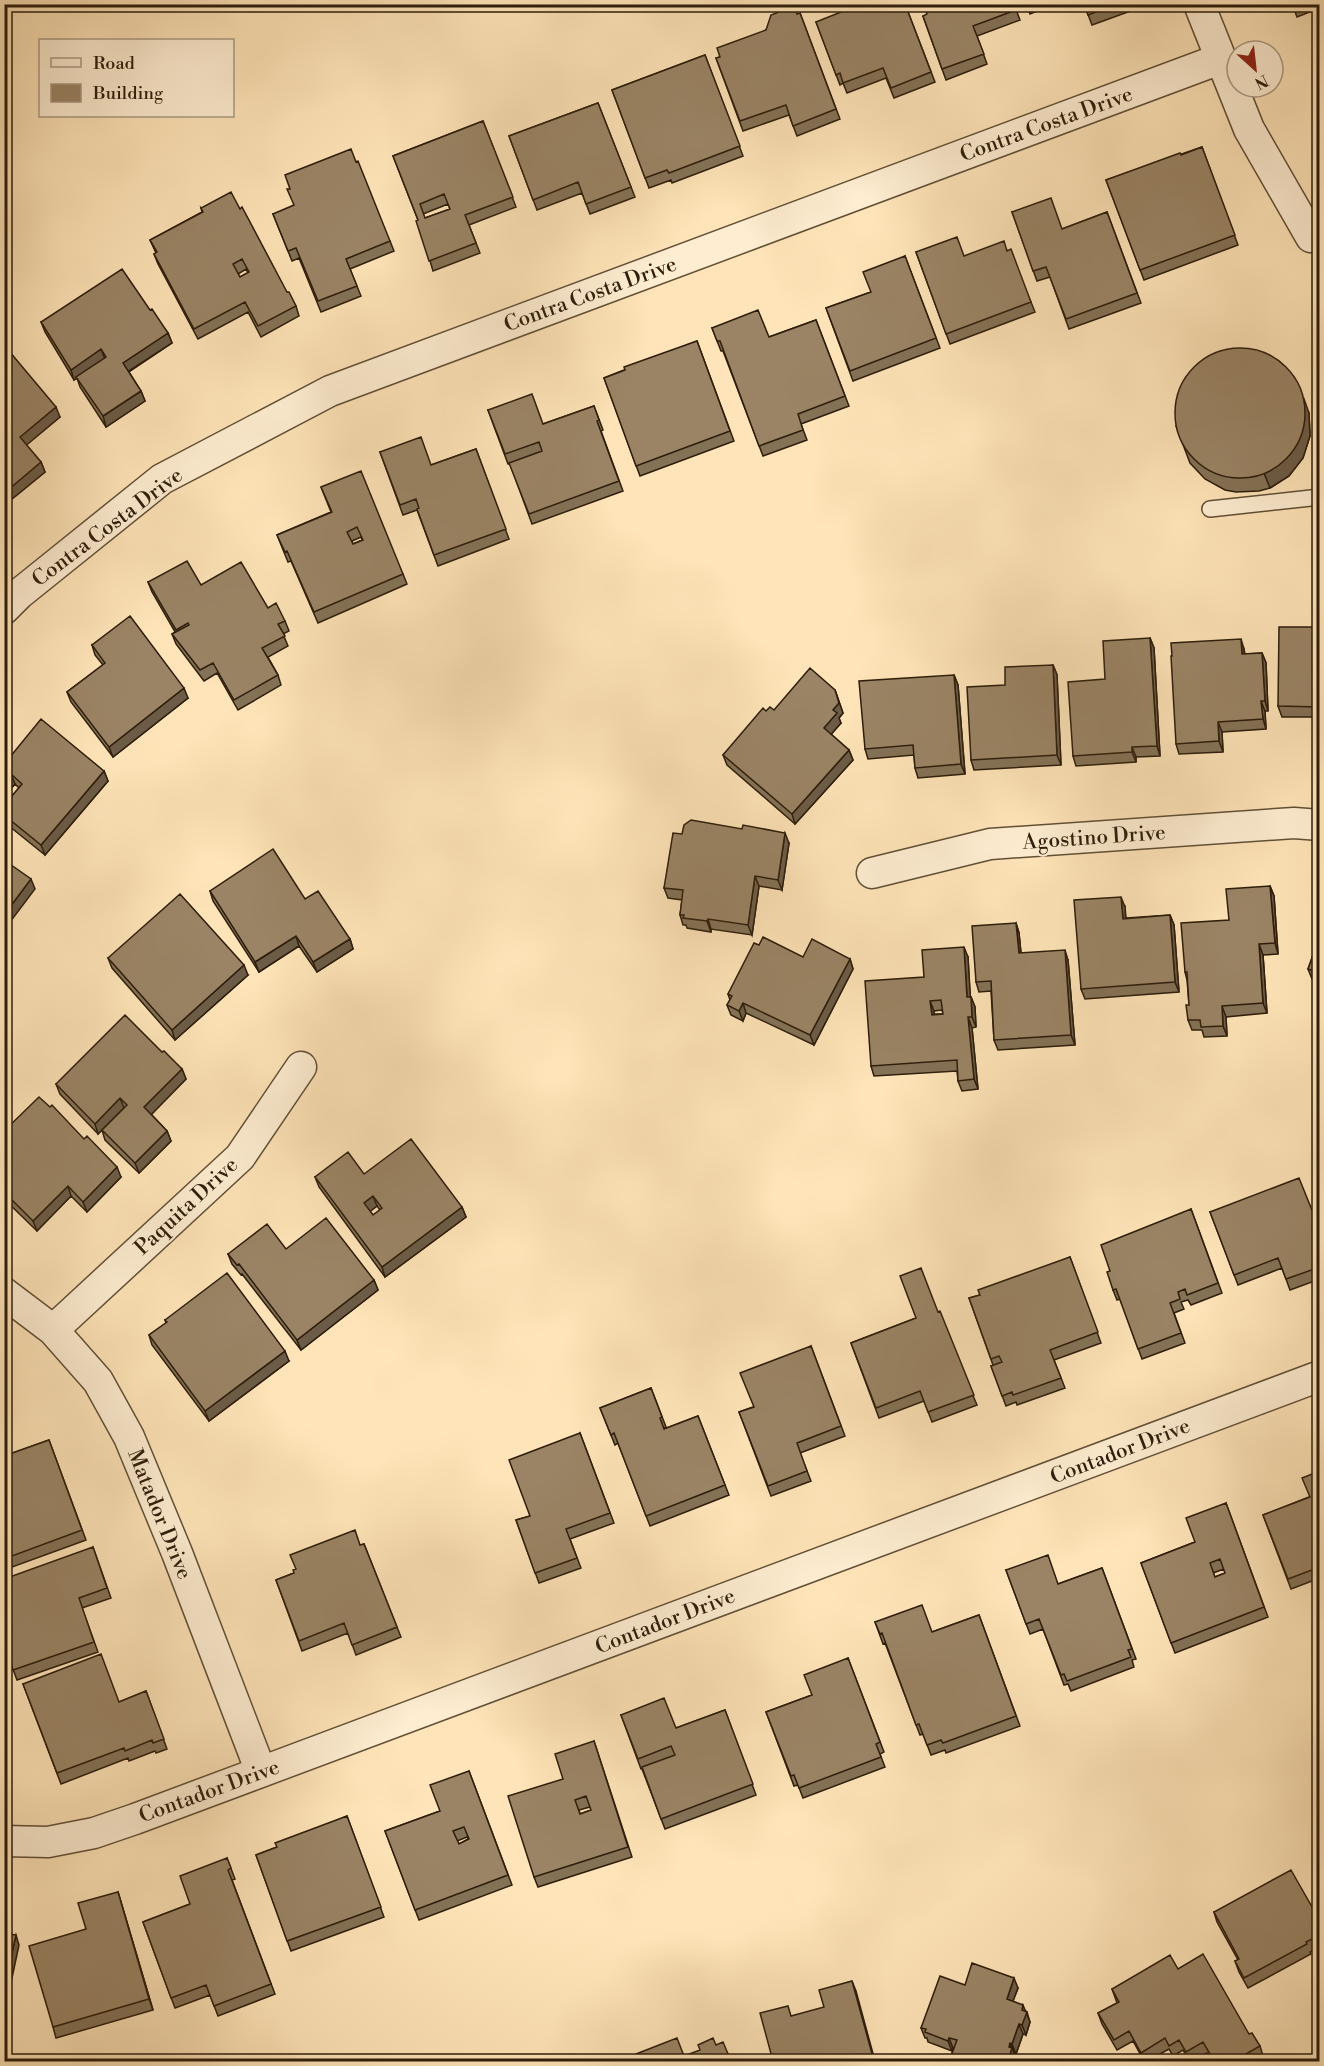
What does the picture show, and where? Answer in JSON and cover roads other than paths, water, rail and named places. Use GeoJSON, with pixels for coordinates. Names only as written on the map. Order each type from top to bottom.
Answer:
{"type":"FeatureCollection","features":[{"type":"Feature","properties":{"kind":"street"},"geometry":{"type":"LineString","coordinates":[[1199,4],[1249,129],[1315,239]]}},
{"type":"Feature","properties":{"kind":"street","name":"Contra Costa Drive"},"geometry":{"type":"LineString","coordinates":[[4,609],[19,594],[162,480],[330,391],[1220,59]]}},
{"type":"Feature","properties":{"kind":"street","name":"Agostino Drive"},"geometry":{"type":"LineString","coordinates":[[872,873],[990,844],[1294,823],[1320,825]]}},
{"type":"Feature","properties":{"kind":"street","name":"Paquita Drive"},"geometry":{"type":"LineString","coordinates":[[53,1330],[240,1156],[301,1067]]}},
{"type":"Feature","properties":{"kind":"street","name":"Matador Drive"},"geometry":{"type":"LineString","coordinates":[[4,1293],[53,1330],[98,1381],[129,1437],[177,1553],[261,1772]]}},
{"type":"Feature","properties":{"kind":"street","name":"Contador Drive"},"geometry":{"type":"LineString","coordinates":[[4,1841],[48,1842],[94,1833],[1320,1376]]}},
{"type":"Feature","properties":{"kind":"lane"},"geometry":{"type":"LineString","coordinates":[[1210,509],[1320,497]]}}]}
